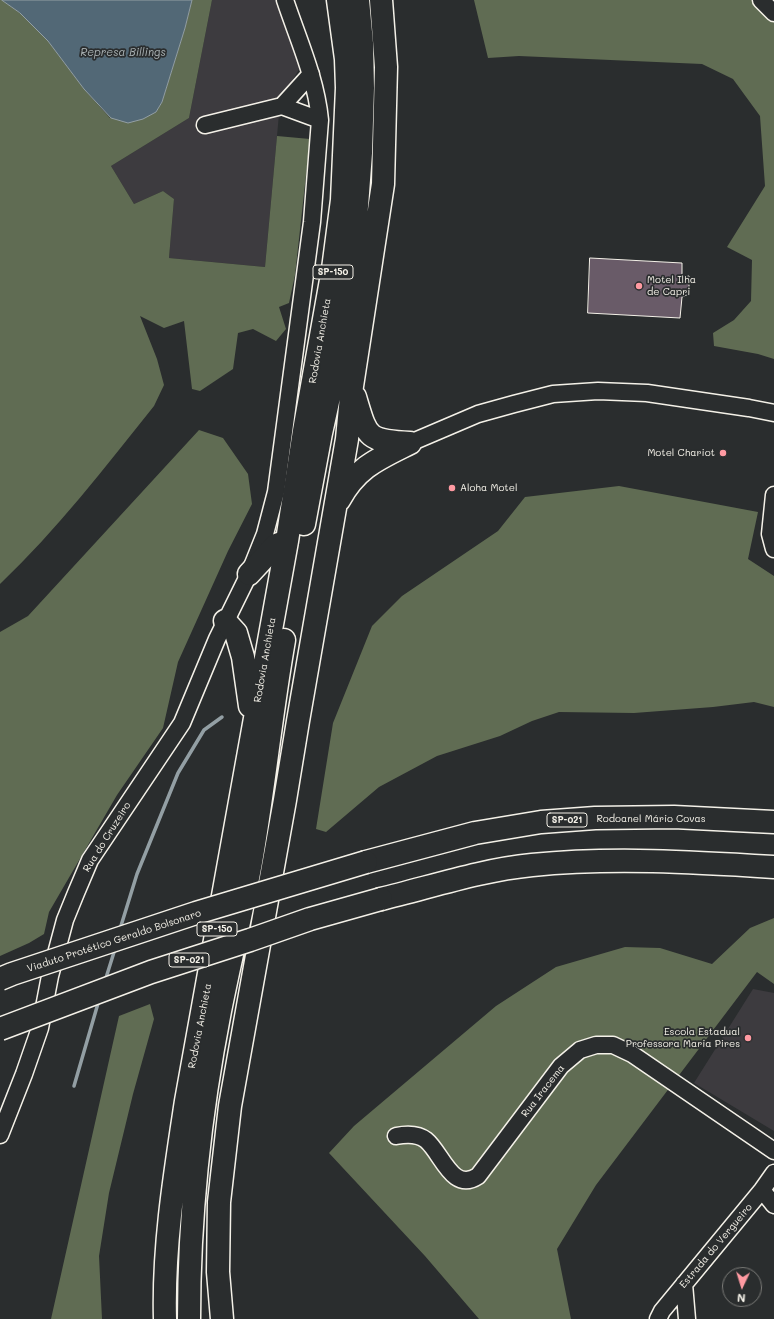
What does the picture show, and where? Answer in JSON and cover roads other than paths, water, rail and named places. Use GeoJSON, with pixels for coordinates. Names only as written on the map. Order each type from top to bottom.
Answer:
{"type":"FeatureCollection","features":[{"type":"Feature","properties":{"kind":"highway","name":"Rodovia Anchieta"},"geometry":{"type":"LineString","coordinates":[[165,1319],[166,1269],[174,1182],[186,1101],[249,748],[276,540],[304,431],[334,269],[342,200],[347,88],[346,59],[338,0]]}},
{"type":"Feature","properties":{"kind":"highway","name":"Rodovia Anchieta"},"geometry":{"type":"LineString","coordinates":[[190,1319],[189,1282],[198,1144],[220,1012],[250,862],[279,667],[321,433],[335,370],[354,246],[362,153],[362,43],[358,0]]}},
{"type":"Feature","properties":{"kind":"highway"},"geometry":{"type":"LineString","coordinates":[[222,1319],[218,1272],[219,1202],[230,1106],[284,807],[347,439],[352,386],[383,184],[386,74],[383,6]]}},
{"type":"Feature","properties":{"kind":"highway"},"geometry":{"type":"LineString","coordinates":[[325,568],[322,556],[323,526],[337,394],[335,370]]}},
{"type":"Feature","properties":{"kind":"highway"},"geometry":{"type":"LineString","coordinates":[[352,386],[364,427],[370,434],[380,441],[410,443]]}},
{"type":"Feature","properties":{"kind":"highway"},"geometry":{"type":"LineString","coordinates":[[334,508],[353,478],[361,471],[372,463],[410,443]]}},
{"type":"Feature","properties":{"kind":"highway"},"geometry":{"type":"LineString","coordinates":[[249,574],[276,540]]}},
{"type":"Feature","properties":{"kind":"highway"},"geometry":{"type":"LineString","coordinates":[[225,620],[236,633],[243,657],[250,706],[249,748]]}},
{"type":"Feature","properties":{"kind":"highway","name":"Rodoanel Mário Covas"},"geometry":{"type":"LineString","coordinates":[[366,862],[475,833],[541,822],[595,818],[674,816],[774,822]]}},
{"type":"Feature","properties":{"kind":"highway","name":"SP-021"},"geometry":{"type":"LineString","coordinates":[[0,1029],[151,972],[310,919],[381,899],[481,874],[531,865],[647,860],[774,867]]}},
{"type":"Feature","properties":{"kind":"highway","name":"Viaduto Protético Geraldo Bolsonaro"},"geometry":{"type":"LineString","coordinates":[[0,979],[196,913],[366,862]]}},
{"type":"Feature","properties":{"kind":"street"},"geometry":{"type":"LineString","coordinates":[[276,540],[276,492],[312,222],[320,120],[311,74],[285,0]]}},
{"type":"Feature","properties":{"kind":"street"},"geometry":{"type":"LineString","coordinates":[[761,0],[774,13]]}},
{"type":"Feature","properties":{"kind":"street"},"geometry":{"type":"LineString","coordinates":[[205,125],[282,106],[311,74]]}},
{"type":"Feature","properties":{"kind":"street"},"geometry":{"type":"LineString","coordinates":[[282,106],[320,120]]}},
{"type":"Feature","properties":{"kind":"street"},"geometry":{"type":"LineString","coordinates":[[410,443],[478,414],[554,394],[598,391],[647,393],[774,413]]}},
{"type":"Feature","properties":{"kind":"street"},"geometry":{"type":"LineString","coordinates":[[774,495],[770,534],[774,549]]}},
{"type":"Feature","properties":{"kind":"street","name":"Rua do Cruzeiro"},"geometry":{"type":"LineString","coordinates":[[0,1135],[40,1028],[50,976],[66,920],[90,860],[182,724],[225,620],[249,574]]}},
{"type":"Feature","properties":{"kind":"street","name":"Rua Iracema"},"geometry":{"type":"LineString","coordinates":[[396,1136],[407,1134],[416,1135],[426,1140],[455,1177],[463,1180],[471,1180],[478,1176],[561,1066],[580,1050],[596,1045],[613,1045],[632,1054],[774,1151]]}},
{"type":"Feature","properties":{"kind":"street","name":"Estrada do Vergueiro"},"geometry":{"type":"LineString","coordinates":[[658,1319],[662,1311],[762,1190],[774,1173]]}},
{"type":"Feature","properties":{"kind":"street"},"geometry":{"type":"LineString","coordinates":[[762,1190],[774,1204]]}},
{"type":"Feature","properties":{"kind":"street"},"geometry":{"type":"LineString","coordinates":[[684,1284],[687,1319]]}},
{"type":"Feature","properties":{"kind":"water","name":"Represa Billings"},"geometry":{"type":"Polygon","coordinates":[[[2,0],[192,0],[162,102],[156,112],[143,119],[128,123],[111,118],[84,89],[48,41],[20,13],[2,0]]]}},
{"type":"Feature","properties":{"kind":"waterway"},"geometry":{"type":"LineString","coordinates":[[120,929],[137,874],[178,773],[204,730],[222,717]]}},
{"type":"Feature","properties":{"kind":"waterway"},"geometry":{"type":"LineString","coordinates":[[105,981],[115,949]]}},
{"type":"Feature","properties":{"kind":"waterway"},"geometry":{"type":"LineString","coordinates":[[74,1086],[99,1000]]}},
{"type":"Feature","properties":{"kind":"place","name":"Motel Ilha de Capri"},"geometry":{"type":"Point","coordinates":[639,286]}},
{"type":"Feature","properties":{"kind":"place","name":"Motel Chariot"},"geometry":{"type":"Point","coordinates":[723,453]}},
{"type":"Feature","properties":{"kind":"place","name":"Aloha Motel"},"geometry":{"type":"Point","coordinates":[452,488]}},
{"type":"Feature","properties":{"kind":"place","name":"Escola Estadual Professora Maria Pires"},"geometry":{"type":"Point","coordinates":[748,1038]}}]}
